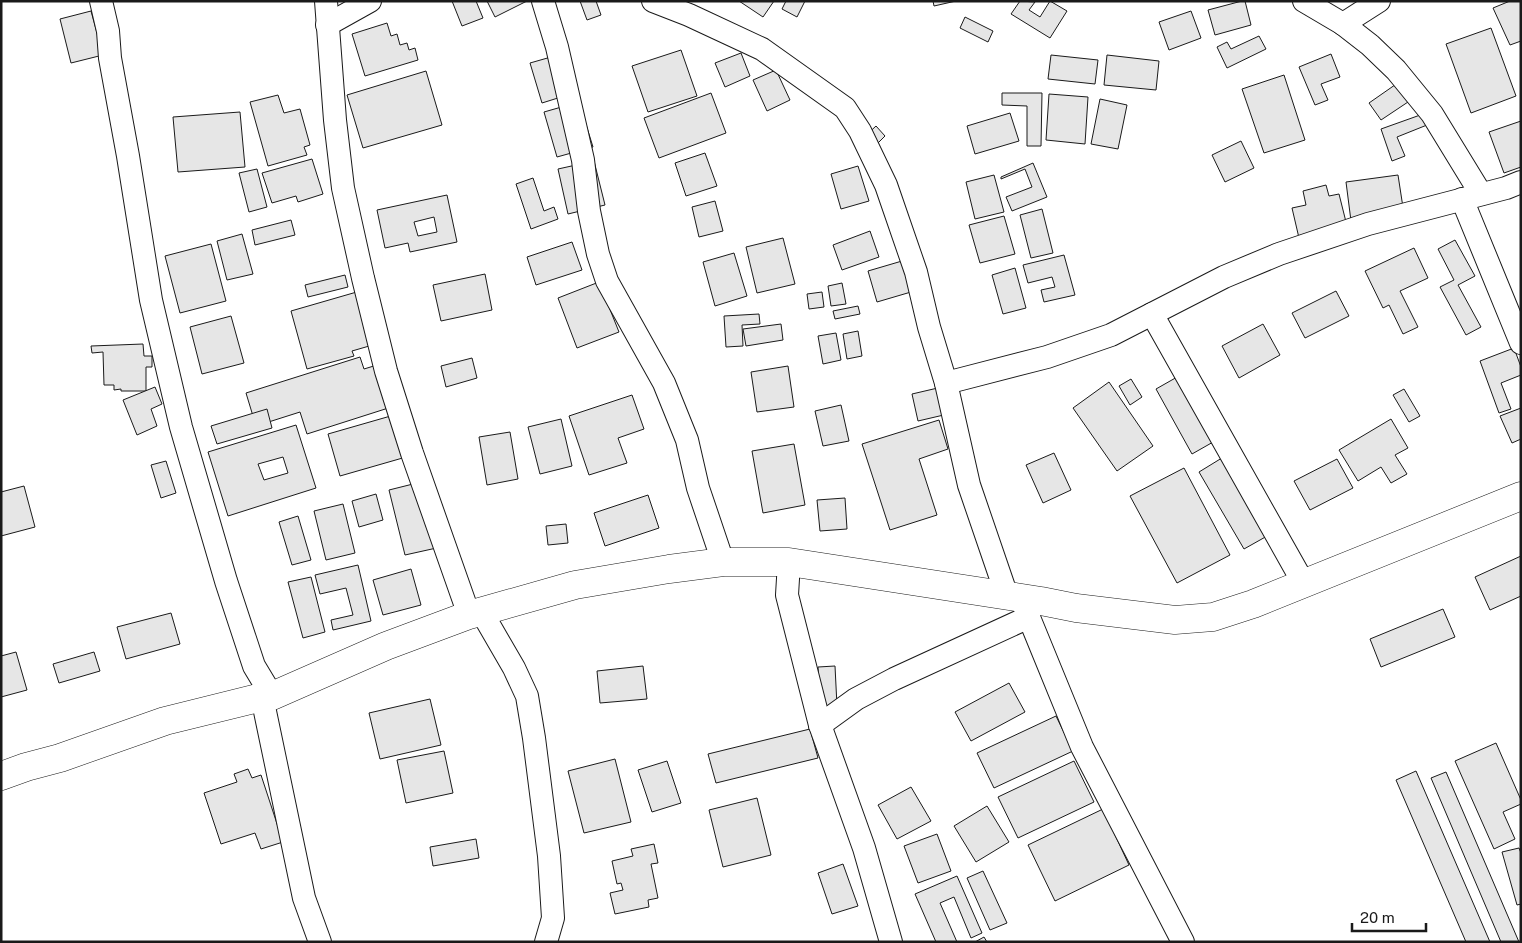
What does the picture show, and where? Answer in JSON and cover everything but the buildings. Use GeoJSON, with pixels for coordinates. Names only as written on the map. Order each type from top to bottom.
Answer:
{"type":"FeatureCollection","features":[{"type":"Feature","properties":{"kind":"street"},"geometry":{"type":"LineString","coordinates":[[101,1],[108,31],[110,58],[151,300],[179,418],[226,580],[254,666],[267,696],[304,898],[320,942]]}},
{"type":"Feature","properties":{"kind":"street"},"geometry":{"type":"LineString","coordinates":[[326,1],[334,120],[342,188],[389,380],[412,453],[475,613],[514,668],[527,696],[549,856],[553,918],[546,942]]}},
{"type":"Feature","properties":{"kind":"street"},"geometry":{"type":"LineString","coordinates":[[327,25],[370,1]]}},
{"type":"Feature","properties":{"kind":"street"},"geometry":{"type":"LineString","coordinates":[[543,1],[557,47],[580,151],[598,254],[607,281],[664,384],[687,440],[698,488],[723,562]]}},
{"type":"Feature","properties":{"kind":"street"},"geometry":{"type":"LineString","coordinates":[[653,1],[689,15],[762,49],[846,108],[860,131],[886,185],[916,272],[929,327],[946,383],[969,485],[1082,747],[1183,942]]}},
{"type":"Feature","properties":{"kind":"street"},"geometry":{"type":"LineString","coordinates":[[1304,1],[1343,24],[1370,45],[1396,70],[1432,114],[1471,196],[1521,343]]}},
{"type":"Feature","properties":{"kind":"street"},"geometry":{"type":"LineString","coordinates":[[1343,24],[1379,1]]}},
{"type":"Feature","properties":{"kind":"street"},"geometry":{"type":"LineString","coordinates":[[946,383],[1046,357],[1111,335],[1224,277],[1279,254],[1368,224],[1521,182]]}},
{"type":"Feature","properties":{"kind":"street"},"geometry":{"type":"LineString","coordinates":[[1152,314],[1304,584]]}},
{"type":"Feature","properties":{"kind":"street"},"geometry":{"type":"LineString","coordinates":[[1,776],[26,766],[60,758],[165,721],[267,696],[386,646],[475,613],[575,586],[669,569],[723,562],[789,562],[1019,604],[1076,608],[1175,620],[1213,617],[1304,584],[1521,496]]}},
{"type":"Feature","properties":{"kind":"street"},"geometry":{"type":"LineString","coordinates":[[789,562],[787,595],[820,725],[864,848],[891,942]]}},
{"type":"Feature","properties":{"kind":"street"},"geometry":{"type":"LineString","coordinates":[[820,725],[856,700],[1019,604]]}}]}
